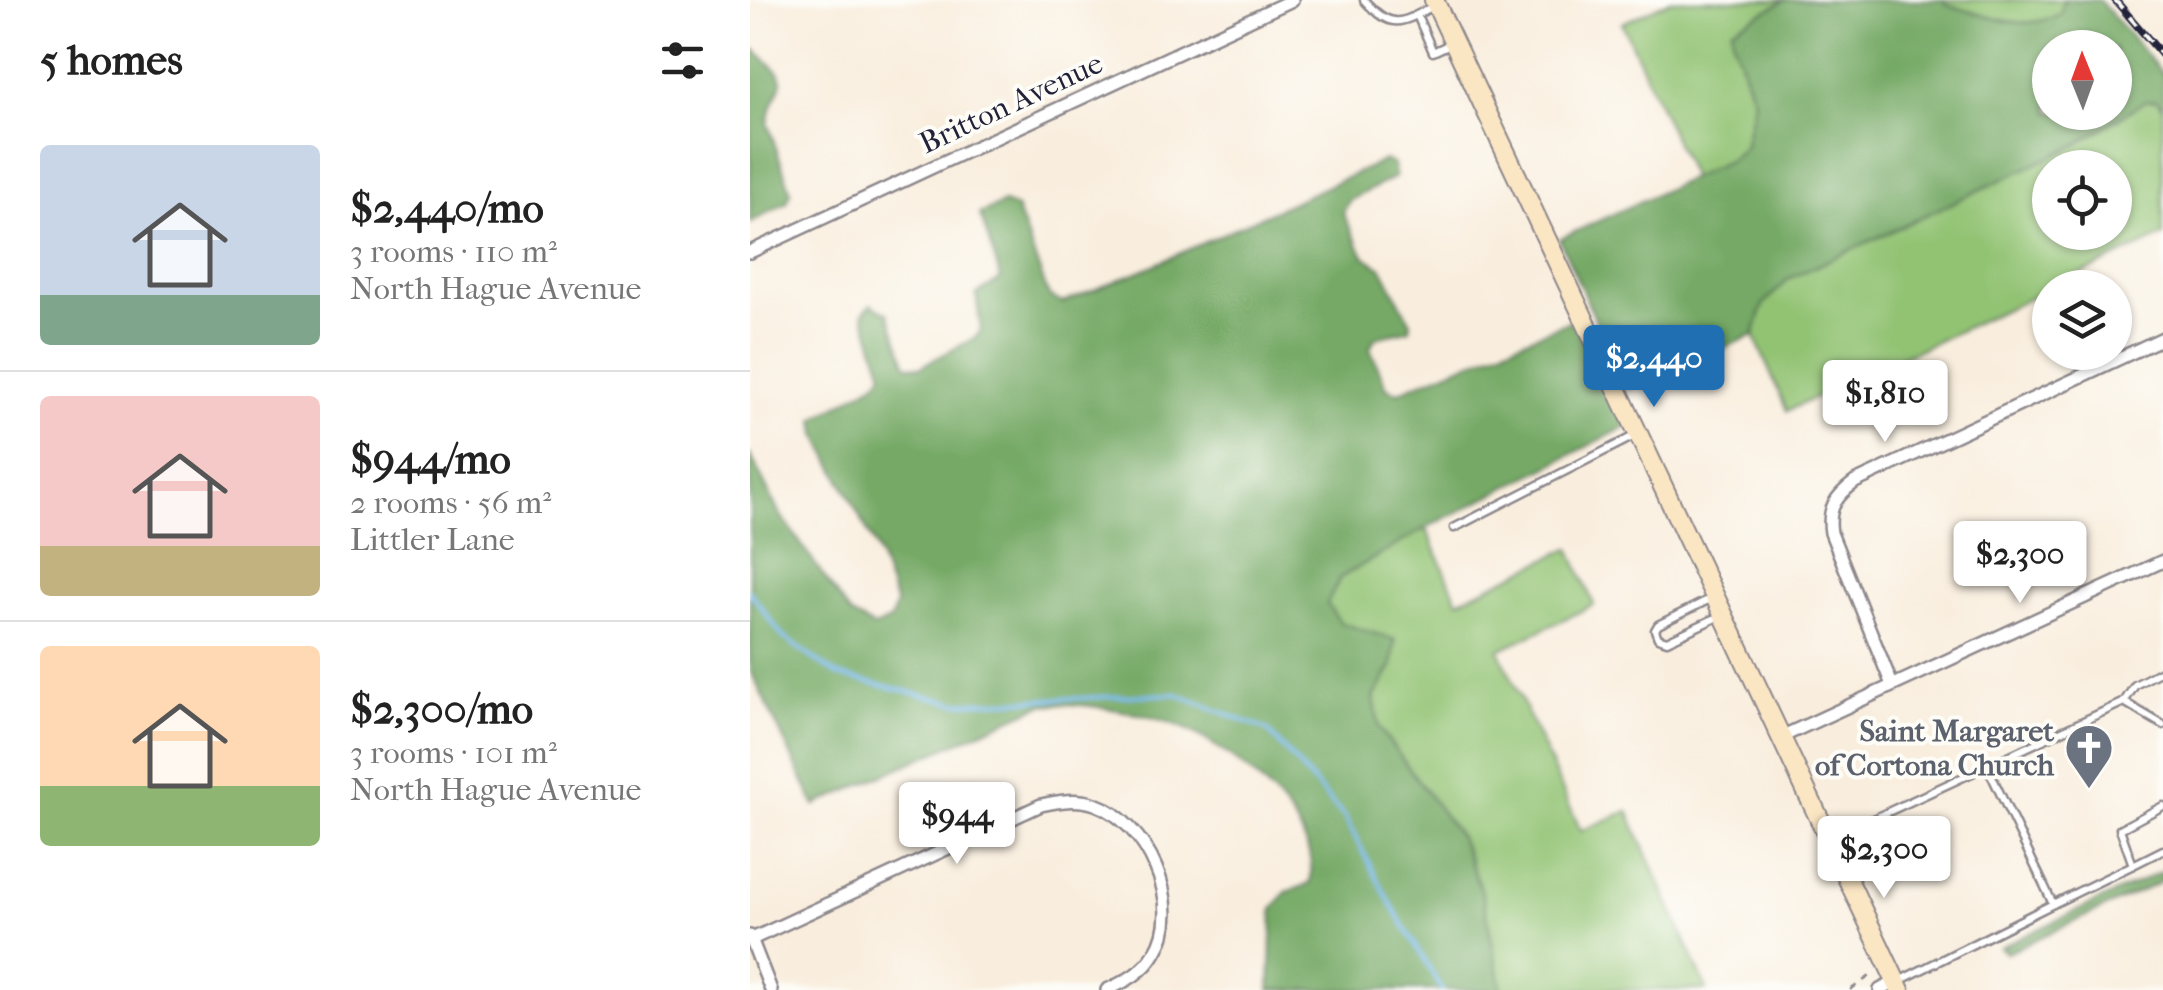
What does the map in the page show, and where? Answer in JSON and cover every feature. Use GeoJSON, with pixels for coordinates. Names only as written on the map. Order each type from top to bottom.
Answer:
{"type":"FeatureCollection","features":[{"type":"Feature","properties":{"kind":"main road"},"geometry":{"type":"LineString","coordinates":[[1435,2],[1887,962],[1892,987]]}},
{"type":"Feature","properties":{"kind":"street","name":"Britton Avenue"},"geometry":{"type":"LineString","coordinates":[[750,252],[1292,0]]}},
{"type":"Feature","properties":{"kind":"street"},"geometry":{"type":"LineString","coordinates":[[1892,685],[1831,532],[1829,521],[1836,498],[1855,482],[2163,338]]}},
{"type":"Feature","properties":{"kind":"street"},"geometry":{"type":"LineString","coordinates":[[1781,737],[2163,561]]}},
{"type":"Feature","properties":{"kind":"street"},"geometry":{"type":"LineString","coordinates":[[772,990],[751,937],[1041,804],[1060,801],[1097,805],[1128,826],[1141,842],[1162,890],[1166,921],[1154,956],[1142,970],[1106,990]]}},
{"type":"Feature","properties":{"kind":"lane"},"geometry":{"type":"LineString","coordinates":[[1364,0],[1388,22],[1398,23],[1435,2]]}},
{"type":"Feature","properties":{"kind":"lane"},"geometry":{"type":"LineString","coordinates":[[1417,15],[1433,52],[1454,42]]}},
{"type":"Feature","properties":{"kind":"lane"},"geometry":{"type":"LineString","coordinates":[[1454,528],[1638,434]]}},
{"type":"Feature","properties":{"kind":"lane"},"geometry":{"type":"LineString","coordinates":[[1715,596],[1658,625],[1658,638],[1667,641],[1724,614]]}},
{"type":"Feature","properties":{"kind":"lane"},"geometry":{"type":"LineString","coordinates":[[1830,840],[2124,702],[2134,685],[2163,670]]}},
{"type":"Feature","properties":{"kind":"lane"},"geometry":{"type":"LineString","coordinates":[[2124,702],[2163,725]]}},
{"type":"Feature","properties":{"kind":"lane"},"geometry":{"type":"LineString","coordinates":[[1987,766],[2053,904]]}},
{"type":"Feature","properties":{"kind":"lane"},"geometry":{"type":"LineString","coordinates":[[2133,865],[2120,829],[2163,806]]}},
{"type":"Feature","properties":{"kind":"lane"},"geometry":{"type":"LineString","coordinates":[[1892,987],[2163,850]]}},
{"type":"Feature","properties":{"kind":"path"},"geometry":{"type":"LineString","coordinates":[[1850,990],[1887,962]]}},
{"type":"Feature","properties":{"kind":"green space"},"geometry":{"type":"Polygon","coordinates":[[[1671,0],[1786,0],[1732,29],[1754,101],[1744,148],[1728,161],[1692,178],[1622,23],[1671,0]]]}},
{"type":"Feature","properties":{"kind":"green space"},"geometry":{"type":"Polygon","coordinates":[[[1786,0],[1943,0],[1975,13],[2033,22],[2061,13],[2063,0],[2099,0],[2125,30],[2032,30],[2032,130],[2100,130],[2065,150],[2032,150],[2032,165],[1788,279],[1763,305],[1754,335],[1627,389],[1559,239],[1728,161],[1744,148],[1754,101],[1732,29],[1786,0]]]}},
{"type":"Feature","properties":{"kind":"green space"},"geometry":{"type":"Polygon","coordinates":[[[1943,0],[2063,0],[2061,13],[2033,22],[2018,22],[1975,13],[1943,0]]]}},
{"type":"Feature","properties":{"kind":"green space"},"geometry":{"type":"Polygon","coordinates":[[[2132,38],[2163,74],[2163,108],[2156,100],[2145,101],[2132,109],[2132,38]]]}},
{"type":"Feature","properties":{"kind":"green space"},"geometry":{"type":"Polygon","coordinates":[[[750,46],[781,77],[768,124],[791,192],[787,202],[750,223],[750,46]]]}},
{"type":"Feature","properties":{"kind":"green space"},"geometry":{"type":"Polygon","coordinates":[[[2157,100],[2163,108],[2163,236],[2090,270],[2032,270],[2032,297],[1787,411],[1754,335],[1763,305],[1788,279],[2032,165],[2032,250],[2132,250],[2132,150],[2065,150],[2100,130],[2132,130],[2132,109],[2145,101],[2157,100]]]}},
{"type":"Feature","properties":{"kind":"green space"},"geometry":{"type":"Polygon","coordinates":[[[1385,160],[1394,165],[1395,177],[1349,201],[1343,213],[1364,256],[1382,268],[1411,323],[1410,329],[1375,338],[1370,348],[1387,388],[1398,392],[1572,320],[1626,427],[1426,528],[1340,578],[1327,604],[1341,623],[1395,640],[1392,667],[1374,697],[1379,728],[1460,837],[1482,893],[1502,990],[1270,990],[1273,909],[1286,892],[1310,884],[1304,838],[1275,796],[1234,759],[1194,733],[1161,720],[1097,707],[1042,705],[815,805],[750,670],[750,454],[778,511],[850,614],[874,627],[891,620],[896,604],[876,548],[817,434],[815,419],[875,383],[883,373],[863,313],[871,304],[888,313],[907,365],[920,367],[976,337],[981,330],[976,295],[1001,279],[980,214],[1004,203],[1016,208],[1049,296],[1063,303],[1385,160]]]}},
{"type":"Feature","properties":{"kind":"green space"},"geometry":{"type":"Polygon","coordinates":[[[1426,528],[1458,601],[1570,548],[1594,605],[1499,650],[1581,831],[1628,811],[1707,990],[1502,990],[1482,893],[1460,837],[1379,728],[1374,697],[1392,667],[1395,640],[1340,623],[1327,604],[1340,578],[1426,528]]]}},
{"type":"Feature","properties":{"kind":"green space"},"geometry":{"type":"Polygon","coordinates":[[[2163,871],[2163,881],[2006,953],[2000,947],[2163,871]]]}},
{"type":"Feature","properties":{"kind":"waterway"},"geometry":{"type":"LineString","coordinates":[[750,592],[783,637],[837,675],[957,703],[1176,694],[1267,730],[1345,818],[1442,990]]}},
{"type":"Feature","properties":{"kind":"railway"},"geometry":{"type":"LineString","coordinates":[[2115,0],[2163,56]]}},
{"type":"Feature","properties":{"kind":"place","name":"Saint Margaret of Cortona Church"},"geometry":{"type":"Point","coordinates":[2089,790]}}]}
